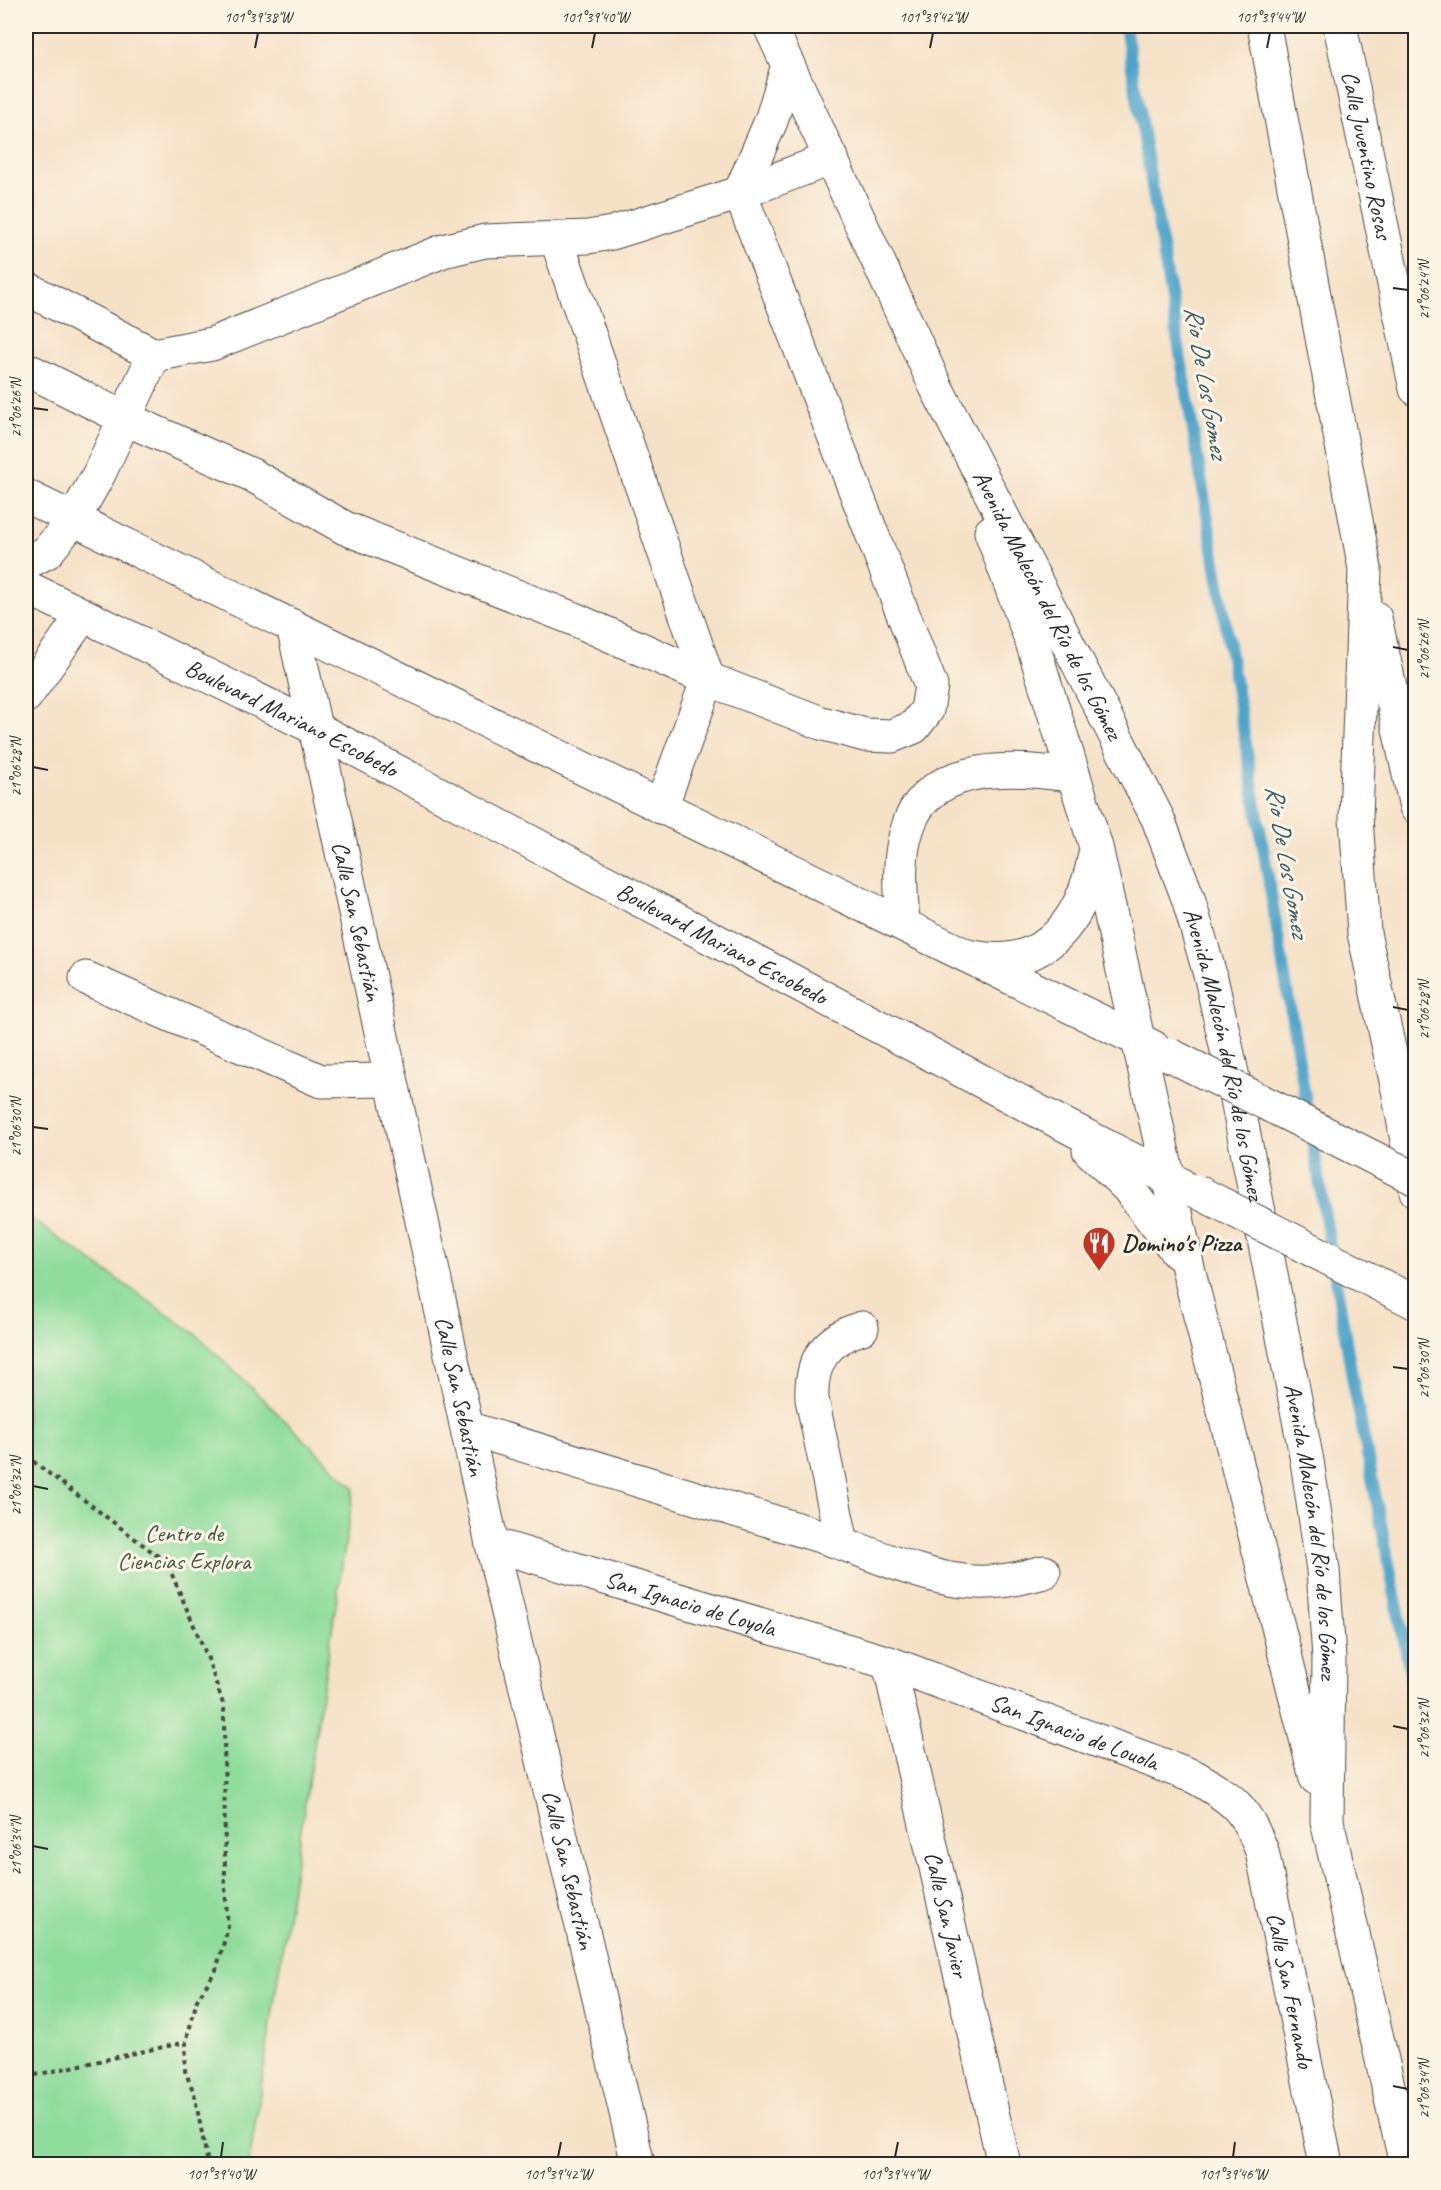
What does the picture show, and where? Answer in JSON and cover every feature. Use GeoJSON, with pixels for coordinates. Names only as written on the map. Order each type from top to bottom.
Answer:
{"type":"FeatureCollection","features":[{"type":"Feature","properties":{"kind":"main road","name":"Avenida Malecón del Río de los Gómez"},"geometry":{"type":"LineString","coordinates":[[770,26],[936,387],[1158,819],[1188,898],[1211,978],[1231,1068],[1302,1438],[1323,1570],[1329,1658],[1327,1821],[1406,2164]]}},
{"type":"Feature","properties":{"kind":"main road"},"geometry":{"type":"LineString","coordinates":[[1264,26],[1365,569],[1416,807]]}},
{"type":"Feature","properties":{"kind":"main road","name":"Calle Juventino Rosas"},"geometry":{"type":"LineString","coordinates":[[1341,26],[1416,389]]}},
{"type":"Feature","properties":{"kind":"main road"},"geometry":{"type":"LineString","coordinates":[[26,369],[126,419],[252,474],[345,528],[562,615],[708,679],[821,723],[865,735],[892,736],[914,727],[927,710],[931,686],[741,193],[771,121],[788,65]]}},
{"type":"Feature","properties":{"kind":"main road"},"geometry":{"type":"LineString","coordinates":[[26,288],[154,355],[212,344],[443,251],[485,241],[588,237],[621,231],[741,193],[832,158]]}},
{"type":"Feature","properties":{"kind":"main road"},"geometry":{"type":"LineString","coordinates":[[556,238],[708,679],[661,807]]}},
{"type":"Feature","properties":{"kind":"main road"},"geometry":{"type":"LineString","coordinates":[[26,563],[47,552],[73,520],[126,419],[154,355]]}},
{"type":"Feature","properties":{"kind":"main road"},"geometry":{"type":"LineString","coordinates":[[936,387],[1033,645],[1096,847],[1139,1040],[1181,1184],[1188,1268],[1327,1821]]}},
{"type":"Feature","properties":{"kind":"main road"},"geometry":{"type":"LineString","coordinates":[[26,496],[903,923],[960,955],[1170,1055],[1416,1179]]}},
{"type":"Feature","properties":{"kind":"main road"},"geometry":{"type":"LineString","coordinates":[[1365,569],[1356,818],[1364,933],[1398,1090],[1416,1191]]}},
{"type":"Feature","properties":{"kind":"main road","name":"Boulevard Mariano Escobedo"},"geometry":{"type":"LineString","coordinates":[[26,587],[315,728],[1053,1119],[1416,1303]]}},
{"type":"Feature","properties":{"kind":"main road"},"geometry":{"type":"LineString","coordinates":[[26,696],[83,615]]}},
{"type":"Feature","properties":{"kind":"main road","name":"Calle San Sebastián"},"geometry":{"type":"LineString","coordinates":[[293,626],[492,1544],[638,2164]]}},
{"type":"Feature","properties":{"kind":"main road"},"geometry":{"type":"LineString","coordinates":[[903,923],[901,885],[903,844],[915,810],[926,797],[967,775],[994,770],[1024,770],[1074,776]]}},
{"type":"Feature","properties":{"kind":"main road"},"geometry":{"type":"LineString","coordinates":[[960,955],[1004,961],[1039,949],[1056,938],[1080,907],[1086,892],[1096,847]]}},
{"type":"Feature","properties":{"kind":"main road"},"geometry":{"type":"LineString","coordinates":[[86,978],[321,1081],[392,1080]]}},
{"type":"Feature","properties":{"kind":"main road"},"geometry":{"type":"LineString","coordinates":[[1053,1119],[1128,1188],[1150,1213],[1188,1268]]}},
{"type":"Feature","properties":{"kind":"main road"},"geometry":{"type":"LineString","coordinates":[[842,1543],[812,1399],[811,1382],[815,1365],[823,1350],[847,1332],[862,1328]]}},
{"type":"Feature","properties":{"kind":"main road"},"geometry":{"type":"LineString","coordinates":[[467,1428],[842,1543],[938,1575],[963,1581],[1017,1580],[1044,1572]]}},
{"type":"Feature","properties":{"kind":"main road","name":"San Ignacio de Loyola"},"geometry":{"type":"LineString","coordinates":[[492,1544],[889,1663]]}},
{"type":"Feature","properties":{"kind":"main road","name":"San Ignacio de Louola"},"geometry":{"type":"LineString","coordinates":[[889,1663],[1195,1778],[1226,1795],[1249,1818]]}},
{"type":"Feature","properties":{"kind":"main road","name":"Calle San Javier"},"geometry":{"type":"LineString","coordinates":[[889,1663],[1004,2164]]}},
{"type":"Feature","properties":{"kind":"main road","name":"Calle San Fernando"},"geometry":{"type":"LineString","coordinates":[[1249,1818],[1262,1851],[1326,2164]]}},
{"type":"Feature","properties":{"kind":"path"},"geometry":{"type":"LineString","coordinates":[[26,1456],[167,1563],[207,1656],[224,1707],[225,1887],[228,1928],[216,1970],[197,2000],[186,2042],[185,2071],[194,2093],[208,2164]]}},
{"type":"Feature","properties":{"kind":"path"},"geometry":{"type":"LineString","coordinates":[[26,2077],[186,2042]]}},
{"type":"Feature","properties":{"kind":"green space","name":"Centro de Ciencias Explora"},"geometry":{"type":"Polygon","coordinates":[[[26,1215],[198,1336],[354,1488],[249,2164],[26,2164],[26,1215]]]}},
{"type":"Feature","properties":{"kind":"waterway","name":"Rio De Los Gomez"},"geometry":{"type":"LineString","coordinates":[[1125,26],[1353,1382],[1416,1702]]}},
{"type":"Feature","properties":{"kind":"place","name":"Domino's Pizza"},"geometry":{"type":"Point","coordinates":[1099,1272]}}]}
